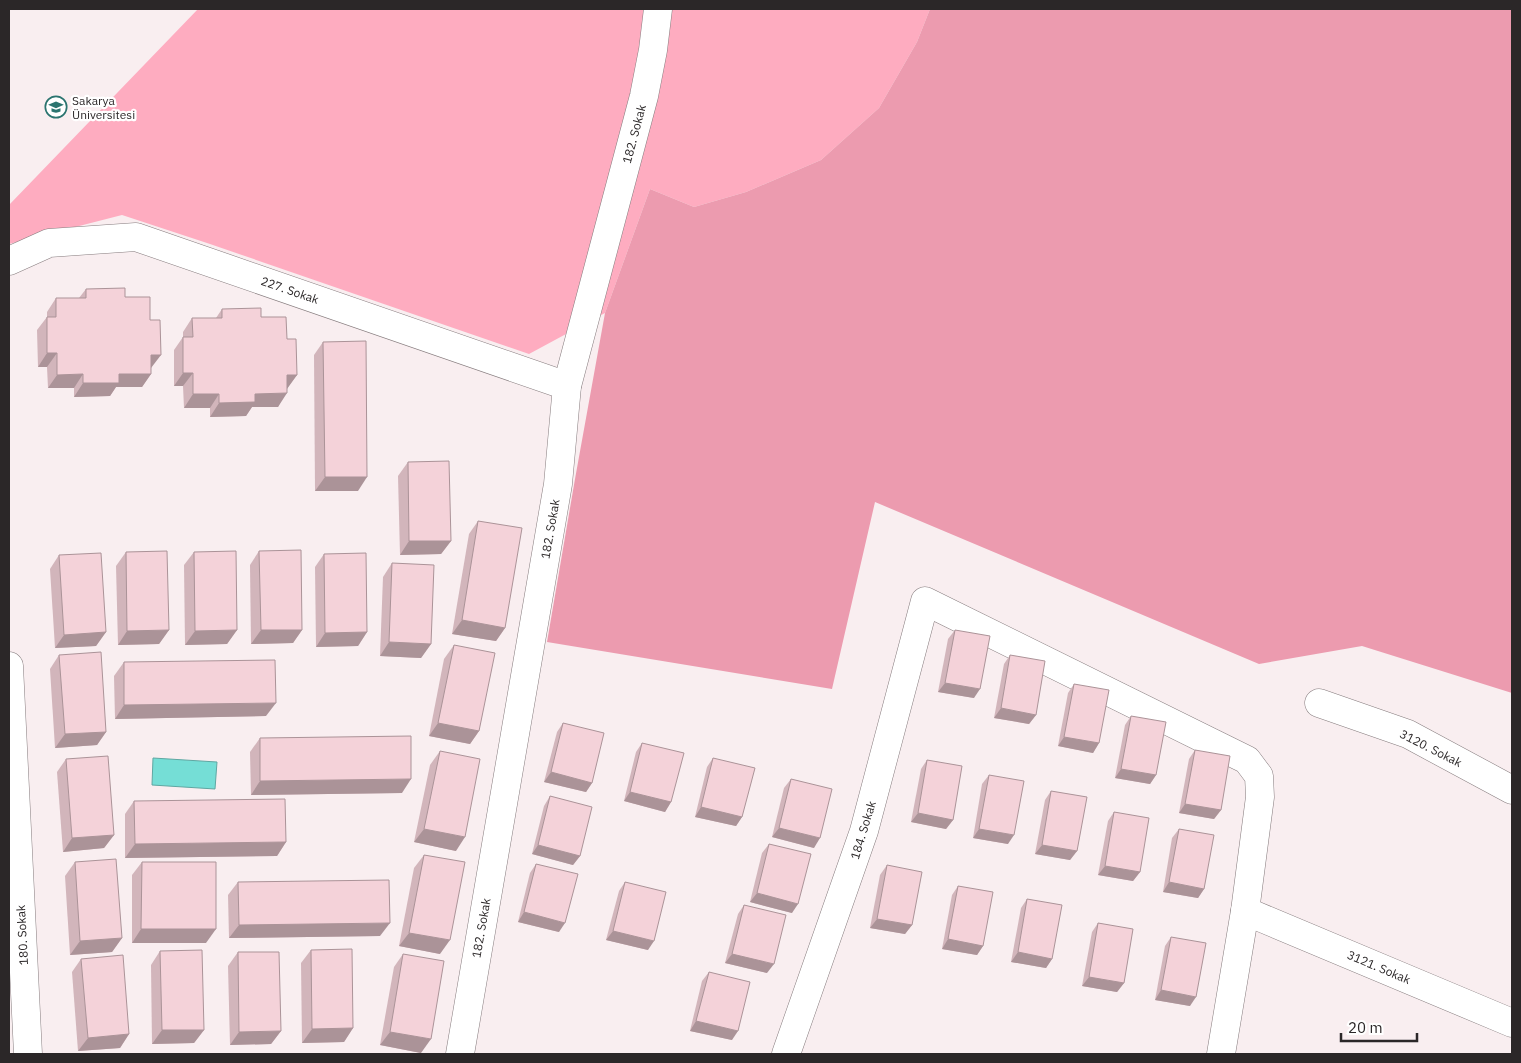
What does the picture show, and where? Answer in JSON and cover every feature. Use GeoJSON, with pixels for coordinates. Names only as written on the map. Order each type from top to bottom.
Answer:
{"type":"FeatureCollection","features":[{"type":"Feature","properties":{"kind":"street","name":"182. Sokak"},"geometry":{"type":"LineString","coordinates":[[460,1054],[558,484],[567,386],[644,96],[653,50],[658,9]]}},
{"type":"Feature","properties":{"kind":"street","name":"227. Sokak"},"geometry":{"type":"LineString","coordinates":[[9,260],[49,243],[136,237],[567,386]]}},
{"type":"Feature","properties":{"kind":"street","name":"184. Sokak"},"geometry":{"type":"LineString","coordinates":[[786,1054],[864,831],[925,600],[1248,760],[1259,776],[1260,797],[1245,911]]}},
{"type":"Feature","properties":{"kind":"street","name":"180. Sokak"},"geometry":{"type":"LineString","coordinates":[[9,666],[28,1054]]}},
{"type":"Feature","properties":{"kind":"street","name":"3120. Sokak"},"geometry":{"type":"LineString","coordinates":[[1319,703],[1408,734],[1512,790]]}},
{"type":"Feature","properties":{"kind":"street","name":"3121. Sokak"},"geometry":{"type":"LineString","coordinates":[[1245,911],[1512,1023]]}},
{"type":"Feature","properties":{"kind":"street"},"geometry":{"type":"LineString","coordinates":[[1221,1054],[1245,911]]}},
{"type":"Feature","properties":{"kind":"shaded area"},"geometry":{"type":"Polygon","coordinates":[[[198,9],[930,9],[917,42],[879,108],[821,160],[746,192],[694,207],[650,189],[605,313],[529,354],[122,215],[9,244],[9,205],[198,9]]]}},
{"type":"Feature","properties":{"kind":"shaded area"},"geometry":{"type":"Polygon","coordinates":[[[930,9],[1512,9],[1512,693],[1362,646],[1259,664],[875,502],[832,689],[547,642],[605,313],[650,189],[694,207],[746,192],[821,160],[879,108],[917,42],[930,9]]]}},
{"type":"Feature","properties":{"kind":"water"},"geometry":{"type":"Polygon","coordinates":[[[153,758],[217,762],[215,789],[152,785],[153,758]]]}},
{"type":"Feature","properties":{"kind":"building"},"geometry":{"type":"Polygon","coordinates":[[[125,288],[125,297],[150,297],[150,320],[160,320],[161,355],[151,355],[151,374],[119,374],[119,383],[83,383],[83,374],[57,375],[57,353],[47,353],[47,317],[56,317],[56,298],[86,298],[86,289],[125,288]]]}},
{"type":"Feature","properties":{"kind":"building"},"geometry":{"type":"Polygon","coordinates":[[[261,308],[261,317],[286,317],[287,339],[296,339],[297,375],[287,375],[287,393],[255,394],[255,402],[219,403],[219,394],[193,394],[193,373],[183,373],[183,337],[193,337],[192,318],[222,318],[222,309],[261,308]]]}},
{"type":"Feature","properties":{"kind":"building"},"geometry":{"type":"Polygon","coordinates":[[[366,341],[367,477],[325,477],[323,342],[366,341]]]}},
{"type":"Feature","properties":{"kind":"building"},"geometry":{"type":"Polygon","coordinates":[[[449,461],[451,541],[409,541],[408,462],[449,461]]]}},
{"type":"Feature","properties":{"kind":"building"},"geometry":{"type":"Polygon","coordinates":[[[478,521],[522,528],[505,628],[462,620],[478,521]]]}},
{"type":"Feature","properties":{"kind":"building"},"geometry":{"type":"Polygon","coordinates":[[[301,550],[302,630],[261,630],[259,551],[301,550]]]}},
{"type":"Feature","properties":{"kind":"building"},"geometry":{"type":"Polygon","coordinates":[[[167,551],[169,630],[127,631],[126,552],[167,551]]]}},
{"type":"Feature","properties":{"kind":"building"},"geometry":{"type":"Polygon","coordinates":[[[236,551],[237,630],[195,631],[194,552],[236,551]]]}},
{"type":"Feature","properties":{"kind":"building"},"geometry":{"type":"Polygon","coordinates":[[[101,553],[106,632],[64,635],[59,555],[101,553]]]}},
{"type":"Feature","properties":{"kind":"building"},"geometry":{"type":"Polygon","coordinates":[[[366,553],[367,632],[325,633],[324,554],[366,553]]]}},
{"type":"Feature","properties":{"kind":"building"},"geometry":{"type":"Polygon","coordinates":[[[392,563],[434,565],[431,644],[389,642],[392,563]]]}},
{"type":"Feature","properties":{"kind":"building"},"geometry":{"type":"Polygon","coordinates":[[[955,630],[990,636],[980,689],[945,683],[955,630]]]}},
{"type":"Feature","properties":{"kind":"building"},"geometry":{"type":"Polygon","coordinates":[[[454,645],[495,653],[479,731],[438,723],[454,645]]]}},
{"type":"Feature","properties":{"kind":"building"},"geometry":{"type":"Polygon","coordinates":[[[101,652],[106,732],[65,734],[59,655],[101,652]]]}},
{"type":"Feature","properties":{"kind":"building"},"geometry":{"type":"Polygon","coordinates":[[[1010,655],[1045,661],[1036,715],[1001,708],[1010,655]]]}},
{"type":"Feature","properties":{"kind":"building"},"geometry":{"type":"Polygon","coordinates":[[[275,660],[276,703],[124,705],[124,662],[275,660]]]}},
{"type":"Feature","properties":{"kind":"building"},"geometry":{"type":"Polygon","coordinates":[[[1074,684],[1109,690],[1099,743],[1064,737],[1074,684]]]}},
{"type":"Feature","properties":{"kind":"building"},"geometry":{"type":"Polygon","coordinates":[[[1131,716],[1166,722],[1156,775],[1121,769],[1131,716]]]}},
{"type":"Feature","properties":{"kind":"building"},"geometry":{"type":"Polygon","coordinates":[[[563,723],[604,733],[592,783],[551,772],[563,723]]]}},
{"type":"Feature","properties":{"kind":"building"},"geometry":{"type":"Polygon","coordinates":[[[411,736],[411,779],[260,781],[260,738],[411,736]]]}},
{"type":"Feature","properties":{"kind":"building"},"geometry":{"type":"Polygon","coordinates":[[[642,743],[684,753],[671,802],[630,792],[642,743]]]}},
{"type":"Feature","properties":{"kind":"building"},"geometry":{"type":"Polygon","coordinates":[[[1195,750],[1230,756],[1221,810],[1185,804],[1195,750]]]}},
{"type":"Feature","properties":{"kind":"building"},"geometry":{"type":"Polygon","coordinates":[[[440,751],[480,759],[465,837],[424,829],[440,751]]]}},
{"type":"Feature","properties":{"kind":"building"},"geometry":{"type":"Polygon","coordinates":[[[108,756],[114,835],[72,838],[66,759],[108,756]]]}},
{"type":"Feature","properties":{"kind":"building"},"geometry":{"type":"Polygon","coordinates":[[[713,758],[755,768],[742,817],[701,807],[713,758]]]}},
{"type":"Feature","properties":{"kind":"building"},"geometry":{"type":"Polygon","coordinates":[[[927,760],[962,766],[953,820],[918,813],[927,760]]]}},
{"type":"Feature","properties":{"kind":"building"},"geometry":{"type":"Polygon","coordinates":[[[989,775],[1024,781],[1014,835],[979,829],[989,775]]]}},
{"type":"Feature","properties":{"kind":"building"},"geometry":{"type":"Polygon","coordinates":[[[791,779],[832,789],[820,838],[779,828],[791,779]]]}},
{"type":"Feature","properties":{"kind":"building"},"geometry":{"type":"Polygon","coordinates":[[[1051,791],[1087,797],[1077,851],[1042,845],[1051,791]]]}},
{"type":"Feature","properties":{"kind":"building"},"geometry":{"type":"Polygon","coordinates":[[[550,796],[592,807],[580,856],[538,845],[550,796]]]}},
{"type":"Feature","properties":{"kind":"building"},"geometry":{"type":"Polygon","coordinates":[[[285,799],[286,842],[135,844],[134,801],[285,799]]]}},
{"type":"Feature","properties":{"kind":"building"},"geometry":{"type":"Polygon","coordinates":[[[1114,812],[1149,818],[1140,872],[1105,866],[1114,812]]]}},
{"type":"Feature","properties":{"kind":"building"},"geometry":{"type":"Polygon","coordinates":[[[1179,829],[1214,835],[1204,889],[1169,882],[1179,829]]]}},
{"type":"Feature","properties":{"kind":"building"},"geometry":{"type":"Polygon","coordinates":[[[769,844],[811,854],[798,904],[757,893],[769,844]]]}},
{"type":"Feature","properties":{"kind":"building"},"geometry":{"type":"Polygon","coordinates":[[[424,855],[465,862],[450,940],[409,933],[424,855]]]}},
{"type":"Feature","properties":{"kind":"building"},"geometry":{"type":"Polygon","coordinates":[[[116,859],[122,938],[80,941],[75,862],[116,859]]]}},
{"type":"Feature","properties":{"kind":"building"},"geometry":{"type":"Polygon","coordinates":[[[142,862],[216,862],[216,929],[141,929],[142,862]]]}},
{"type":"Feature","properties":{"kind":"building"},"geometry":{"type":"Polygon","coordinates":[[[536,864],[578,874],[565,923],[524,912],[536,864]]]}},
{"type":"Feature","properties":{"kind":"building"},"geometry":{"type":"Polygon","coordinates":[[[887,865],[922,872],[912,925],[877,919],[887,865]]]}},
{"type":"Feature","properties":{"kind":"building"},"geometry":{"type":"Polygon","coordinates":[[[389,880],[390,923],[239,925],[238,882],[389,880]]]}},
{"type":"Feature","properties":{"kind":"building"},"geometry":{"type":"Polygon","coordinates":[[[625,882],[666,892],[654,941],[613,931],[625,882]]]}},
{"type":"Feature","properties":{"kind":"building"},"geometry":{"type":"Polygon","coordinates":[[[958,886],[993,892],[983,946],[948,939],[958,886]]]}},
{"type":"Feature","properties":{"kind":"building"},"geometry":{"type":"Polygon","coordinates":[[[1027,899],[1062,905],[1052,959],[1018,952],[1027,899]]]}},
{"type":"Feature","properties":{"kind":"building"},"geometry":{"type":"Polygon","coordinates":[[[744,905],[786,915],[774,964],[732,954],[744,905]]]}},
{"type":"Feature","properties":{"kind":"building"},"geometry":{"type":"Polygon","coordinates":[[[1098,923],[1133,929],[1124,983],[1089,977],[1098,923]]]}},
{"type":"Feature","properties":{"kind":"building"},"geometry":{"type":"Polygon","coordinates":[[[1171,937],[1206,943],[1196,997],[1161,990],[1171,937]]]}},
{"type":"Feature","properties":{"kind":"building"},"geometry":{"type":"Polygon","coordinates":[[[352,949],[353,1028],[312,1029],[311,950],[352,949]]]}},
{"type":"Feature","properties":{"kind":"building"},"geometry":{"type":"Polygon","coordinates":[[[202,950],[204,1030],[162,1030],[160,951],[202,950]]]}},
{"type":"Feature","properties":{"kind":"building"},"geometry":{"type":"Polygon","coordinates":[[[238,952],[279,952],[281,1031],[239,1032],[238,952]]]}},
{"type":"Feature","properties":{"kind":"building"},"geometry":{"type":"Polygon","coordinates":[[[403,954],[444,961],[431,1039],[390,1032],[403,954]]]}},
{"type":"Feature","properties":{"kind":"building"},"geometry":{"type":"Polygon","coordinates":[[[123,955],[129,1034],[88,1038],[81,959],[123,955]]]}},
{"type":"Feature","properties":{"kind":"building"},"geometry":{"type":"Polygon","coordinates":[[[709,972],[750,982],[738,1031],[696,1021],[709,972]]]}},
{"type":"Feature","properties":{"kind":"place","name":"Sakarya Üniversitesi"},"geometry":{"type":"Point","coordinates":[56,107]}}]}
